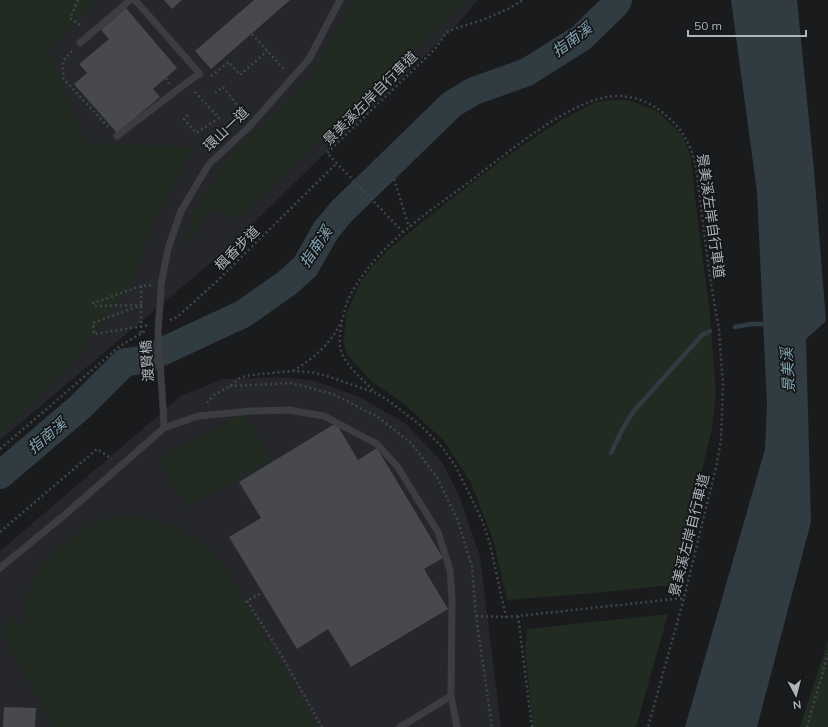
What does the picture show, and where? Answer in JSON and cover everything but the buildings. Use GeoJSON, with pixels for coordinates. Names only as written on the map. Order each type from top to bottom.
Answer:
{"type":"FeatureCollection","features":[{"type":"Feature","properties":{"kind":"lane"},"geometry":{"type":"LineString","coordinates":[[80,43],[130,0]]}},
{"type":"Feature","properties":{"kind":"lane"},"geometry":{"type":"LineString","coordinates":[[117,136],[200,74],[135,0]]}},
{"type":"Feature","properties":{"kind":"lane","name":"環山一道"},"geometry":{"type":"LineString","coordinates":[[161,288],[168,249],[182,211],[209,164],[248,128],[309,59],[340,0]]}},
{"type":"Feature","properties":{"kind":"lane","name":"渡賢橋"},"geometry":{"type":"LineString","coordinates":[[161,288],[158,331],[164,428]]}},
{"type":"Feature","properties":{"kind":"lane"},"geometry":{"type":"LineString","coordinates":[[0,568],[68,512],[164,428],[198,416],[251,411],[289,410],[324,416],[377,444],[397,466],[438,532],[450,570],[452,599],[452,696],[457,727]]}},
{"type":"Feature","properties":{"kind":"lane"},"geometry":{"type":"LineString","coordinates":[[400,727],[452,696]]}},
{"type":"Feature","properties":{"kind":"path"},"geometry":{"type":"LineString","coordinates":[[78,0],[70,18],[91,33]]}},
{"type":"Feature","properties":{"kind":"path","name":"景美溪左岸自行車道"},"geometry":{"type":"LineString","coordinates":[[523,0],[508,9],[485,19],[446,33],[435,49],[327,153],[403,232],[519,144],[578,107],[598,100],[614,96],[640,100],[658,108],[674,121],[684,134],[692,150],[696,166],[718,330],[723,404],[721,439],[717,463],[684,598],[648,727]]}},
{"type":"Feature","properties":{"kind":"path"},"geometry":{"type":"LineString","coordinates":[[252,34],[289,74]]}},
{"type":"Feature","properties":{"kind":"path"},"geometry":{"type":"LineString","coordinates":[[80,43],[63,60],[63,78],[117,136]]}},
{"type":"Feature","properties":{"kind":"path"},"geometry":{"type":"LineString","coordinates":[[211,77],[229,62],[240,75],[267,51]]}},
{"type":"Feature","properties":{"kind":"path"},"geometry":{"type":"LineString","coordinates":[[215,93],[223,87],[244,114],[228,124],[222,138]]}},
{"type":"Feature","properties":{"kind":"path"},"geometry":{"type":"LineString","coordinates":[[188,115],[184,119],[196,133],[220,118],[196,92]]}},
{"type":"Feature","properties":{"kind":"path","name":"楓香步道"},"geometry":{"type":"LineString","coordinates":[[165,322],[177,318],[215,283],[337,163]]}},
{"type":"Feature","properties":{"kind":"path"},"geometry":{"type":"LineString","coordinates":[[394,179],[409,227]]}},
{"type":"Feature","properties":{"kind":"path"},"geometry":{"type":"LineString","coordinates":[[293,371],[322,351],[335,334],[348,300],[363,274],[383,251],[403,232]]}},
{"type":"Feature","properties":{"kind":"path"},"geometry":{"type":"LineString","coordinates":[[141,305],[94,306],[94,303],[141,286],[161,288]]}},
{"type":"Feature","properties":{"kind":"path"},"geometry":{"type":"LineString","coordinates":[[141,286],[141,333]]}},
{"type":"Feature","properties":{"kind":"path"},"geometry":{"type":"LineString","coordinates":[[0,449],[120,346],[153,326],[141,326],[94,334],[93,323],[141,305]]}},
{"type":"Feature","properties":{"kind":"path"},"geometry":{"type":"LineString","coordinates":[[342,319],[340,345],[343,356],[356,373],[376,393]]}},
{"type":"Feature","properties":{"kind":"path"},"geometry":{"type":"LineString","coordinates":[[214,395],[230,386],[241,377],[293,371],[311,372],[327,376],[376,393],[389,401],[420,425],[442,447],[456,468],[482,520],[502,593],[506,617]]}},
{"type":"Feature","properties":{"kind":"path"},"geometry":{"type":"LineString","coordinates":[[0,532],[97,449],[121,465]]}},
{"type":"Feature","properties":{"kind":"path"},"geometry":{"type":"LineString","coordinates":[[262,592],[246,601],[279,651],[322,727]]}},
{"type":"Feature","properties":{"kind":"path"},"geometry":{"type":"LineString","coordinates":[[476,616],[518,616],[684,598]]}},
{"type":"Feature","properties":{"kind":"path"},"geometry":{"type":"LineString","coordinates":[[518,616],[532,727]]}},
{"type":"Feature","properties":{"kind":"path"},"geometry":{"type":"LineString","coordinates":[[807,727],[828,654]]}},
{"type":"Feature","properties":{"kind":"shaded area"},"geometry":{"type":"Polygon","coordinates":[[[0,0],[478,0],[461,20],[226,250],[0,440],[0,0]]]}},
{"type":"Feature","properties":{"kind":"shaded area"},"geometry":{"type":"Polygon","coordinates":[[[0,0],[97,0],[49,49],[86,143],[194,147],[150,229],[136,277],[63,375],[0,435],[0,0]]]}},
{"type":"Feature","properties":{"kind":"shaded area"},"geometry":{"type":"Polygon","coordinates":[[[354,0],[467,0],[237,219],[210,209],[184,250],[196,209],[232,153],[307,82],[354,0]]]}},
{"type":"Feature","properties":{"kind":"shaded area"},"geometry":{"type":"Polygon","coordinates":[[[628,100],[657,111],[683,136],[691,158],[710,314],[716,394],[712,428],[691,518],[671,585],[507,600],[493,539],[471,483],[444,441],[402,402],[371,381],[347,354],[343,341],[347,312],[361,281],[372,267],[387,251],[427,218],[506,157],[558,122],[596,102],[628,100]]]}},
{"type":"Feature","properties":{"kind":"shaded area"},"geometry":{"type":"Polygon","coordinates":[[[282,377],[315,381],[360,397],[406,424],[443,463],[460,498],[480,556],[501,727],[0,727],[0,551],[181,396],[223,379],[282,377]]]}},
{"type":"Feature","properties":{"kind":"shaded area"},"geometry":{"type":"Polygon","coordinates":[[[244,411],[271,459],[187,508],[159,460],[244,411]]]}},
{"type":"Feature","properties":{"kind":"shaded area"},"geometry":{"type":"Polygon","coordinates":[[[116,518],[137,518],[172,524],[215,554],[230,575],[318,727],[54,727],[3,636],[5,619],[13,616],[19,624],[27,620],[27,597],[35,577],[48,560],[78,533],[103,520],[116,518]]]}},
{"type":"Feature","properties":{"kind":"shaded area"},"geometry":{"type":"Polygon","coordinates":[[[668,614],[636,727],[533,727],[525,648],[527,629],[668,614]]]}},
{"type":"Feature","properties":{"kind":"shaded area"},"geometry":{"type":"Polygon","coordinates":[[[828,640],[828,727],[800,727],[828,640]]]}},
{"type":"Feature","properties":{"kind":"water","name":"景美溪"},"geometry":{"type":"Polygon","coordinates":[[[731,0],[797,0],[814,170],[826,321],[806,339],[811,522],[757,727],[685,727],[765,449],[767,405],[757,192],[731,0]]]}},
{"type":"Feature","properties":{"kind":"waterway","name":"指南溪"},"geometry":{"type":"LineString","coordinates":[[0,475],[80,407],[125,362],[144,360],[243,314],[287,283],[305,267],[326,230],[342,211],[452,104],[474,91],[527,72],[581,38],[616,4],[618,0]]}},
{"type":"Feature","properties":{"kind":"waterway"},"geometry":{"type":"LineString","coordinates":[[735,327],[751,324],[769,324]]}},
{"type":"Feature","properties":{"kind":"waterway"},"geometry":{"type":"LineString","coordinates":[[611,453],[633,412],[702,335],[710,331]]}}]}
